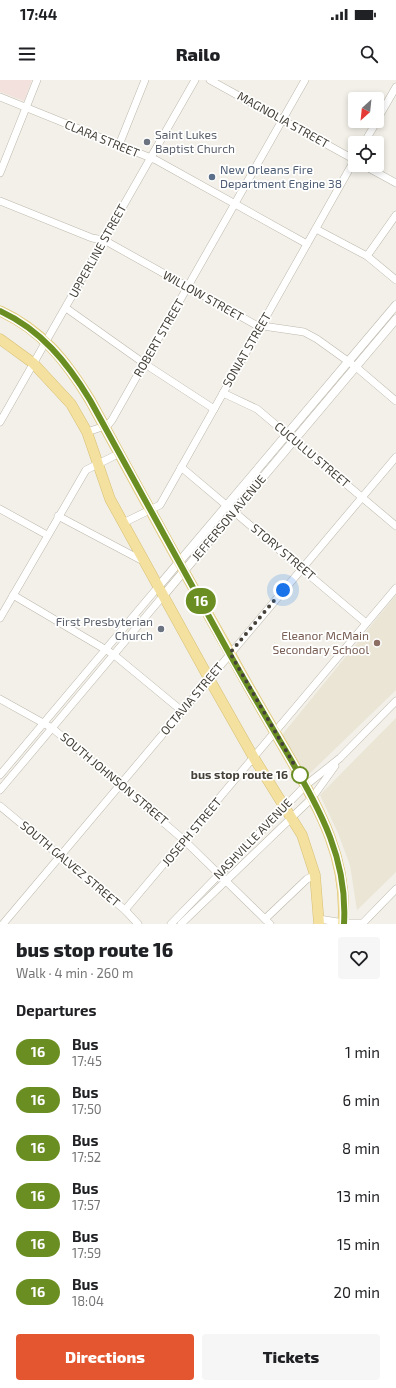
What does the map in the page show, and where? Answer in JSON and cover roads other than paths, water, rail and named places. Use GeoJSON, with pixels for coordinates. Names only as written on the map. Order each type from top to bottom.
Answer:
{"type":"FeatureCollection","features":[{"type":"Feature","properties":{"kind":"main road"},"geometry":{"type":"LineString","coordinates":[[0,310],[31,329],[46,342],[70,368],[120,453],[184,572],[306,785],[326,824],[341,870],[345,902],[344,924]]}},
{"type":"Feature","properties":{"kind":"main road"},"geometry":{"type":"LineString","coordinates":[[0,339],[33,364],[71,404],[87,432],[110,499],[143,561],[254,758],[302,835],[315,875],[319,921]]}},
{"type":"Feature","properties":{"kind":"street"},"geometry":{"type":"LineString","coordinates":[[0,173],[37,80]]}},
{"type":"Feature","properties":{"kind":"street"},"geometry":{"type":"LineString","coordinates":[[119,145],[145,80]]}},
{"type":"Feature","properties":{"kind":"street","name":"UPPERLINE STREET"},"geometry":{"type":"LineString","coordinates":[[0,422],[195,80]]}},
{"type":"Feature","properties":{"kind":"street","name":"MAGNOLIA STREET"},"geometry":{"type":"LineString","coordinates":[[210,80],[348,156]]}},
{"type":"Feature","properties":{"kind":"street","name":"ROBERT STREET"},"geometry":{"type":"LineString","coordinates":[[104,426],[112,420],[145,364],[305,80]]}},
{"type":"Feature","properties":{"kind":"street"},"geometry":{"type":"LineString","coordinates":[[384,108],[396,87]]}},
{"type":"Feature","properties":{"kind":"street","name":"CLARA STREET"},"geometry":{"type":"LineString","coordinates":[[0,96],[150,158],[235,203],[307,244]]}},
{"type":"Feature","properties":{"kind":"street","name":"SONIAT STREET"},"geometry":{"type":"LineString","coordinates":[[123,523],[160,505],[348,172]]}},
{"type":"Feature","properties":{"kind":"street"},"geometry":{"type":"LineString","coordinates":[[376,172],[396,183]]}},
{"type":"Feature","properties":{"kind":"street","name":"WILLOW STREET"},"geometry":{"type":"LineString","coordinates":[[0,201],[92,238],[104,240],[256,325],[304,332],[317,339],[356,367],[396,401]]}},
{"type":"Feature","properties":{"kind":"street"},"geometry":{"type":"LineString","coordinates":[[367,256],[396,215]]}},
{"type":"Feature","properties":{"kind":"street"},"geometry":{"type":"LineString","coordinates":[[316,230],[367,256],[396,280]]}},
{"type":"Feature","properties":{"kind":"street","name":"JEFFERSON AVENUE"},"geometry":{"type":"LineString","coordinates":[[0,775],[396,305]]}},
{"type":"Feature","properties":{"kind":"street"},"geometry":{"type":"LineString","coordinates":[[66,308],[145,364],[214,409]]}},
{"type":"Feature","properties":{"kind":"street","name":"JEFFERSON AVENUE"},"geometry":{"type":"LineString","coordinates":[[0,790],[396,319]]}},
{"type":"Feature","properties":{"kind":"street","name":"CUCULLU STREET"},"geometry":{"type":"LineString","coordinates":[[223,393],[250,405],[295,440],[396,526]]}},
{"type":"Feature","properties":{"kind":"street"},"geometry":{"type":"LineString","coordinates":[[87,432],[104,426]]}},
{"type":"Feature","properties":{"kind":"street"},"geometry":{"type":"LineString","coordinates":[[0,617],[86,470],[120,453]]}},
{"type":"Feature","properties":{"kind":"street","name":"OCTAVIA STREET"},"geometry":{"type":"LineString","coordinates":[[3,924],[396,457]]}},
{"type":"Feature","properties":{"kind":"street","name":"STORY STREET"},"geometry":{"type":"LineString","coordinates":[[182,467],[366,623]]}},
{"type":"Feature","properties":{"kind":"street"},"geometry":{"type":"LineString","coordinates":[[0,508],[48,535]]}},
{"type":"Feature","properties":{"kind":"street"},"geometry":{"type":"LineString","coordinates":[[58,516],[143,561]]}},
{"type":"Feature","properties":{"kind":"street","name":"JOSEPH STREET"},"geometry":{"type":"LineString","coordinates":[[125,910],[186,841],[396,588]]}},
{"type":"Feature","properties":{"kind":"street"},"geometry":{"type":"LineString","coordinates":[[13,595],[113,654],[182,711]]}},
{"type":"Feature","properties":{"kind":"street","name":"SOUTH JOHNSON STREET"},"geometry":{"type":"LineString","coordinates":[[0,699],[52,728],[186,841],[267,922]]}},
{"type":"Feature","properties":{"kind":"street","name":"NASHVILLE AVENUE"},"geometry":{"type":"LineString","coordinates":[[171,924],[306,785],[340,758],[396,702]]}},
{"type":"Feature","properties":{"kind":"street","name":"NASHVILLE AVENUE"},"geometry":{"type":"LineString","coordinates":[[180,924],[312,798],[340,758]]}},
{"type":"Feature","properties":{"kind":"street","name":"SOUTH GALVEZ STREET"},"geometry":{"type":"LineString","coordinates":[[0,806],[125,910],[138,924]]}},
{"type":"Feature","properties":{"kind":"street"},"geometry":{"type":"LineString","coordinates":[[267,922],[307,879],[315,875]]}},
{"type":"Feature","properties":{"kind":"street"},"geometry":{"type":"LineString","coordinates":[[319,921],[344,924],[363,923],[396,889]]}},
{"type":"Feature","properties":{"kind":"place","name":"Saint Lukes Baptist Church"},"geometry":{"type":"Point","coordinates":[147,142]}},
{"type":"Feature","properties":{"kind":"place","name":"New Orleans Fire Department Engine 38"},"geometry":{"type":"Point","coordinates":[212,177]}},
{"type":"Feature","properties":{"kind":"place","name":"First Presbyterian Church"},"geometry":{"type":"Point","coordinates":[161,629]}},
{"type":"Feature","properties":{"kind":"place","name":"Eleanor McMain Secondary School"},"geometry":{"type":"Point","coordinates":[377,643]}},
{"type":"Feature","properties":{"kind":"place","name":"bus stop route 16"},"geometry":{"type":"Point","coordinates":[300,775]}}]}
